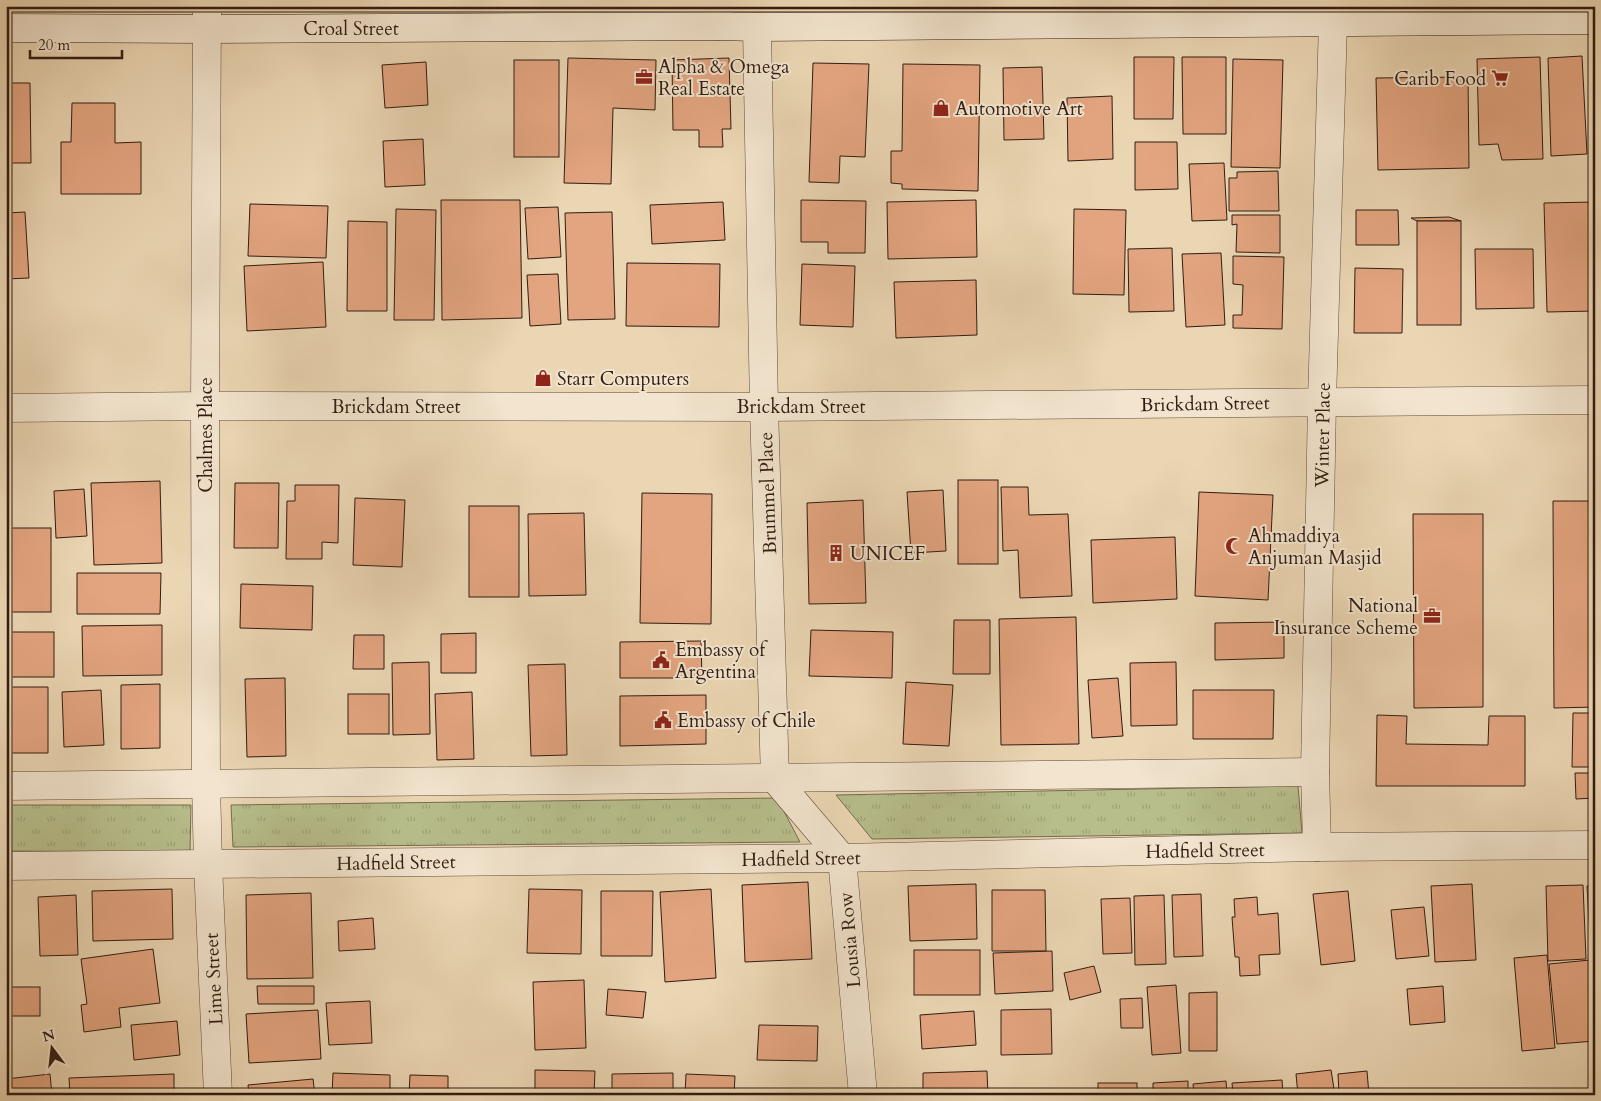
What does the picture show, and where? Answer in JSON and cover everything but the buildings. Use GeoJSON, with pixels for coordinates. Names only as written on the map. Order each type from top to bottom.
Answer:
{"type":"FeatureCollection","features":[{"type":"Feature","properties":{"kind":"street","name":"Croal Street"},"geometry":{"type":"LineString","coordinates":[[6,28],[207,18],[718,16],[757,28],[1333,22],[1462,14],[1595,20]]}},
{"type":"Feature","properties":{"kind":"street","name":"Chalmes Place"},"geometry":{"type":"LineString","coordinates":[[207,18],[205,406],[208,864]]}},
{"type":"Feature","properties":{"kind":"street","name":"Winter Place"},"geometry":{"type":"LineString","coordinates":[[1317,847],[1315,772],[1322,402],[1333,22]]}},
{"type":"Feature","properties":{"kind":"street","name":"Brummel Place"},"geometry":{"type":"LineString","coordinates":[[757,28],[764,407],[775,779]]}},
{"type":"Feature","properties":{"kind":"street","name":"Brickdam Street"},"geometry":{"type":"LineString","coordinates":[[6,408],[205,406],[764,407],[1595,400]]}},
{"type":"Feature","properties":{"kind":"street"},"geometry":{"type":"LineString","coordinates":[[6,786],[1315,772]]}},
{"type":"Feature","properties":{"kind":"street"},"geometry":{"type":"LineString","coordinates":[[775,779],[842,858]]}},
{"type":"Feature","properties":{"kind":"street","name":"Hadfield Street"},"geometry":{"type":"LineString","coordinates":[[6,866],[842,858],[1317,847],[1595,846]]}},
{"type":"Feature","properties":{"kind":"street","name":"Lousia Row"},"geometry":{"type":"LineString","coordinates":[[842,858],[863,1095]]}},
{"type":"Feature","properties":{"kind":"street","name":"Lime Street"},"geometry":{"type":"LineString","coordinates":[[208,864],[218,1095]]}},
{"type":"Feature","properties":{"kind":"green space"},"geometry":{"type":"Polygon","coordinates":[[[1298,786],[1302,833],[872,839],[836,795],[1298,786]]]}},
{"type":"Feature","properties":{"kind":"green space"},"geometry":{"type":"Polygon","coordinates":[[[777,798],[800,842],[233,847],[231,805],[777,798]]]}},
{"type":"Feature","properties":{"kind":"green space"},"geometry":{"type":"Polygon","coordinates":[[[6,805],[191,805],[190,852],[6,851],[6,805]]]}},
{"type":"Feature","properties":{"kind":"place","name":"Alpha & Omega Real Estate"},"geometry":{"type":"Point","coordinates":[644,77]}},
{"type":"Feature","properties":{"kind":"place","name":"Carib Food"},"geometry":{"type":"Point","coordinates":[1500,78]}},
{"type":"Feature","properties":{"kind":"place","name":"Automotive Art"},"geometry":{"type":"Point","coordinates":[941,108]}},
{"type":"Feature","properties":{"kind":"place","name":"Starr Computers"},"geometry":{"type":"Point","coordinates":[543,378]}},
{"type":"Feature","properties":{"kind":"place","name":"Ahmaddiya Anjuman Masjid"},"geometry":{"type":"Point","coordinates":[1234,546]}},
{"type":"Feature","properties":{"kind":"place","name":"UNICEF"},"geometry":{"type":"Point","coordinates":[836,553]}},
{"type":"Feature","properties":{"kind":"place","name":"National Insurance Scheme"},"geometry":{"type":"Point","coordinates":[1432,616]}},
{"type":"Feature","properties":{"kind":"place","name":"Embassy of Argentina"},"geometry":{"type":"Point","coordinates":[661,660]}},
{"type":"Feature","properties":{"kind":"place","name":"Embassy of Chile"},"geometry":{"type":"Point","coordinates":[663,720]}}]}
